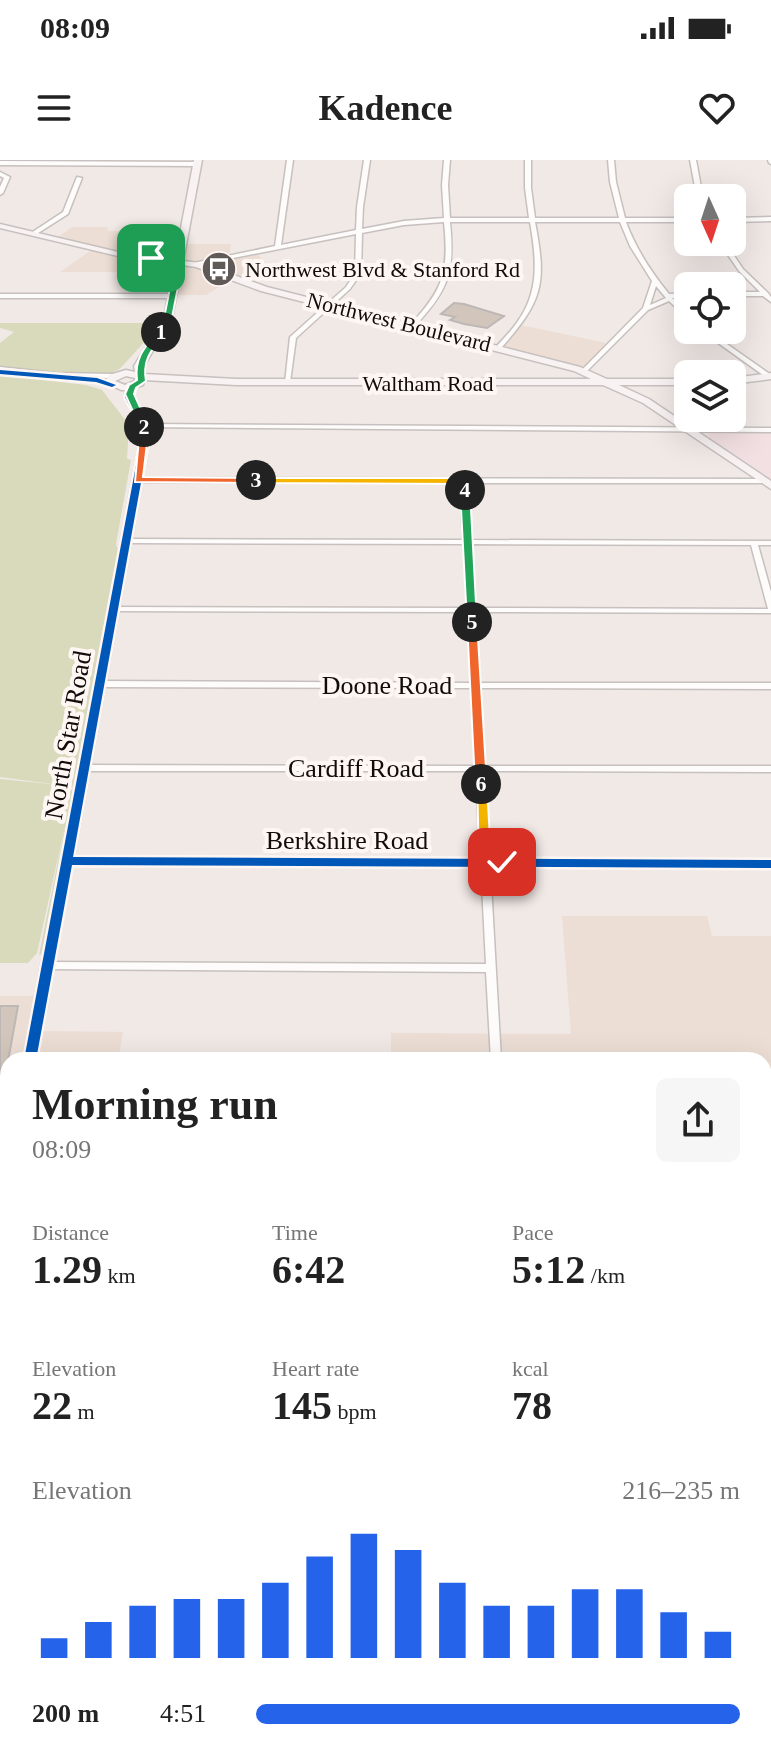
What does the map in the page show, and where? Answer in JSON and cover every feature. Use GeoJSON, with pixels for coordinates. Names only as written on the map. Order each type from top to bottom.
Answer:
{"type":"FeatureCollection","features":[{"type":"Feature","properties":{"kind":"street"},"geometry":{"type":"LineString","coordinates":[[278,247],[290,160]]}},
{"type":"Feature","properties":{"kind":"street"},"geometry":{"type":"LineString","coordinates":[[287,382],[293,337],[348,288],[358,273],[367,160]]}},
{"type":"Feature","properties":{"kind":"street"},"geometry":{"type":"LineString","coordinates":[[412,326],[441,295],[446,282],[450,259],[447,160]]}},
{"type":"Feature","properties":{"kind":"street"},"geometry":{"type":"LineString","coordinates":[[499,347],[531,307],[541,270],[528,160]]}},
{"type":"Feature","properties":{"kind":"street"},"geometry":{"type":"LineString","coordinates":[[611,160],[613,189],[622,220],[655,281],[674,304]]}},
{"type":"Feature","properties":{"kind":"street"},"geometry":{"type":"LineString","coordinates":[[693,160],[697,184]]}},
{"type":"Feature","properties":{"kind":"street"},"geometry":{"type":"LineString","coordinates":[[0,163],[198,162],[164,328],[145,353],[139,366],[138,381]]}},
{"type":"Feature","properties":{"kind":"street"},"geometry":{"type":"LineString","coordinates":[[0,174],[7,177],[0,193]]}},
{"type":"Feature","properties":{"kind":"street"},"geometry":{"type":"LineString","coordinates":[[33,234],[66,213],[79,178]]}},
{"type":"Feature","properties":{"kind":"street"},"geometry":{"type":"LineString","coordinates":[[746,220],[771,219]]}},
{"type":"Feature","properties":{"kind":"street"},"geometry":{"type":"LineString","coordinates":[[192,264],[360,230],[447,220],[674,220]]}},
{"type":"Feature","properties":{"kind":"street","name":"Northwest Boulevard"},"geometry":{"type":"LineString","coordinates":[[0,226],[109,252],[192,264],[264,289],[584,371],[610,382],[674,421]]}},
{"type":"Feature","properties":{"kind":"street"},"geometry":{"type":"LineString","coordinates":[[732,256],[771,300]]}},
{"type":"Feature","properties":{"kind":"street"},"geometry":{"type":"LineString","coordinates":[[646,309],[655,281]]}},
{"type":"Feature","properties":{"kind":"street"},"geometry":{"type":"LineString","coordinates":[[746,294],[767,294]]}},
{"type":"Feature","properties":{"kind":"street"},"geometry":{"type":"LineString","coordinates":[[0,296],[172,296]]}},
{"type":"Feature","properties":{"kind":"street"},"geometry":{"type":"LineString","coordinates":[[584,371],[646,309],[674,297]]}},
{"type":"Feature","properties":{"kind":"street"},"geometry":{"type":"LineString","coordinates":[[0,371],[116,380],[141,348],[164,328]]}},
{"type":"Feature","properties":{"kind":"street"},"geometry":{"type":"LineString","coordinates":[[723,344],[770,377]]}},
{"type":"Feature","properties":{"kind":"street"},"geometry":{"type":"LineString","coordinates":[[746,380],[770,377]]}},
{"type":"Feature","properties":{"kind":"street"},"geometry":{"type":"LineString","coordinates":[[116,380],[130,411],[143,422],[674,429]]}},
{"type":"Feature","properties":{"kind":"street","name":"Waltham Road"},"geometry":{"type":"LineString","coordinates":[[116,380],[674,382]]}},
{"type":"Feature","properties":{"kind":"street","name":"North Star Road"},"geometry":{"type":"LineString","coordinates":[[31,1052],[138,480],[143,422],[129,397],[138,381]]}},
{"type":"Feature","properties":{"kind":"street"},"geometry":{"type":"LineString","coordinates":[[746,430],[771,430]]}},
{"type":"Feature","properties":{"kind":"street","name":"Northwest Boulevard"},"geometry":{"type":"LineString","coordinates":[[691,432],[768,484]]}},
{"type":"Feature","properties":{"kind":"street"},"geometry":{"type":"LineString","coordinates":[[138,480],[768,484]]}},
{"type":"Feature","properties":{"kind":"street"},"geometry":{"type":"LineString","coordinates":[[464,481],[496,1052]]}},
{"type":"Feature","properties":{"kind":"street"},"geometry":{"type":"LineString","coordinates":[[127,541],[771,543]]}},
{"type":"Feature","properties":{"kind":"street"},"geometry":{"type":"LineString","coordinates":[[114,609],[771,609],[754,543]]}},
{"type":"Feature","properties":{"kind":"street","name":"Doone Road"},"geometry":{"type":"LineString","coordinates":[[100,684],[771,686]]}},
{"type":"Feature","properties":{"kind":"street","name":"Cardiff Road"},"geometry":{"type":"LineString","coordinates":[[85,768],[771,769]]}},
{"type":"Feature","properties":{"kind":"street","name":"Berkshire Road"},"geometry":{"type":"LineString","coordinates":[[68,861],[771,864]]}},
{"type":"Feature","properties":{"kind":"street"},"geometry":{"type":"LineString","coordinates":[[47,968],[99,971],[107,967],[491,968]]}},
{"type":"Feature","properties":{"kind":"shaded area"},"geometry":{"type":"Polygon","coordinates":[[[72,227],[108,227],[108,231],[186,232],[184,244],[231,244],[229,259],[256,253],[270,267],[243,283],[233,279],[206,295],[171,295],[175,272],[60,272],[93,249],[55,239],[72,227]]]}},
{"type":"Feature","properties":{"kind":"shaded area"},"geometry":{"type":"Polygon","coordinates":[[[516,324],[606,343],[580,372],[492,348],[516,324]]]}},
{"type":"Feature","properties":{"kind":"shaded area"},"geometry":{"type":"Polygon","coordinates":[[[709,433],[771,433],[771,481],[709,438],[709,433]]]}},
{"type":"Feature","properties":{"kind":"shaded area"},"geometry":{"type":"Polygon","coordinates":[[[562,916],[707,916],[712,936],[771,936],[771,1052],[391,1052],[391,1033],[571,1034],[562,916]]]}},
{"type":"Feature","properties":{"kind":"shaded area"},"geometry":{"type":"Polygon","coordinates":[[[0,996],[41,996],[36,1031],[123,1032],[119,1052],[0,1052],[0,996]]]}},
{"type":"Feature","properties":{"kind":"green space"},"geometry":{"type":"Polygon","coordinates":[[[0,323],[159,323],[118,370],[76,376],[0,368],[0,343],[14,332],[0,328],[0,323]]]}},
{"type":"Feature","properties":{"kind":"green space"},"geometry":{"type":"Polygon","coordinates":[[[0,375],[86,385],[102,390],[129,425],[127,459],[131,460],[116,544],[119,555],[75,787],[0,777],[0,375]]]}},
{"type":"Feature","properties":{"kind":"green space"},"geometry":{"type":"Polygon","coordinates":[[[0,779],[50,784],[74,790],[42,954],[39,955],[66,821],[37,953],[28,963],[0,963],[0,779]]]}},
{"type":"Feature","properties":{"kind":"building"},"geometry":{"type":"Polygon","coordinates":[[[454,303],[504,316],[487,328],[464,324],[450,320],[455,317],[441,314],[454,303]]]}},
{"type":"Feature","properties":{"kind":"building"},"geometry":{"type":"Polygon","coordinates":[[[0,1006],[18,1006],[10,1052],[0,1052],[0,1006]]]}},
{"type":"Feature","properties":{"kind":"cycle path"},"geometry":{"type":"LineString","coordinates":[[0,372],[97,380],[112,385]]}},
{"type":"Feature","properties":{"kind":"cycle path"},"geometry":{"type":"LineString","coordinates":[[31,1052],[144,444],[144,426],[129,397],[132,387]]}},
{"type":"Feature","properties":{"kind":"cycle path"},"geometry":{"type":"LineString","coordinates":[[68,861],[771,864]]}},
{"type":"Feature","properties":{"kind":"place","name":"Northwest Blvd & Stanford Rd"},"geometry":{"type":"Point","coordinates":[219,269]}},
{"type":"Feature","properties":{"kind":"route"},"geometry":{"type":"LineString","coordinates":[[151,258],[179,261],[167,323],[145,353],[139,366],[142,379],[129,394],[140,413],[145,434],[138,480],[464,481],[485,853],[486,862],[502,862]]}}]}
